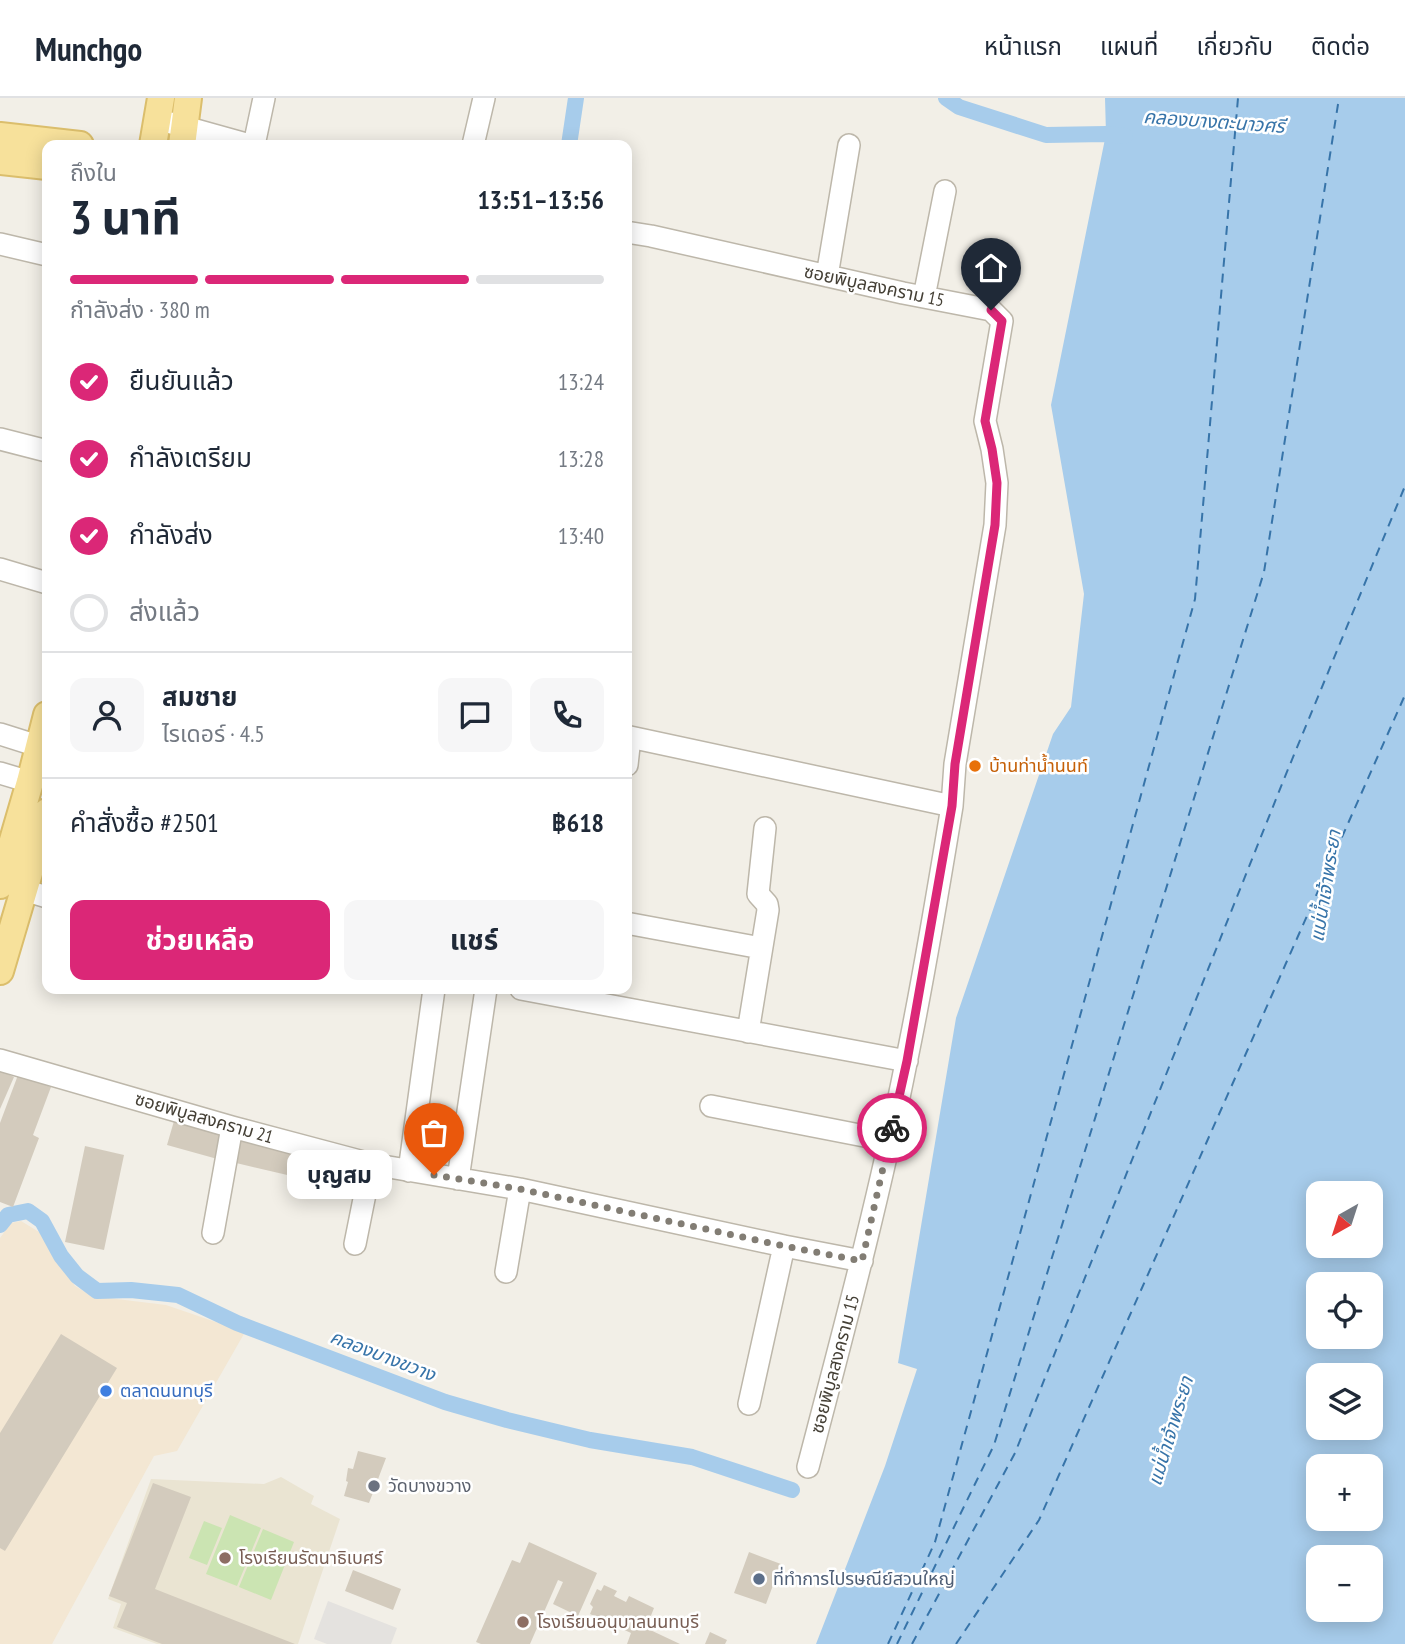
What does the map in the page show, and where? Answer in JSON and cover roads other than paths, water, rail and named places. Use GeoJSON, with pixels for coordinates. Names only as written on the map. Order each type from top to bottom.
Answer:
{"type":"FeatureCollection","features":[{"type":"Feature","properties":{"kind":"main road"},"geometry":{"type":"LineString","coordinates":[[183,136],[188,98]]}},
{"type":"Feature","properties":{"kind":"main road"},"geometry":{"type":"LineString","coordinates":[[154,140],[160,109]]}},
{"type":"Feature","properties":{"kind":"main road"},"geometry":{"type":"LineString","coordinates":[[0,136],[42,141]]}},
{"type":"Feature","properties":{"kind":"main road"},"geometry":{"type":"LineString","coordinates":[[0,161],[42,165]]}},
{"type":"Feature","properties":{"kind":"main road"},"geometry":{"type":"LineString","coordinates":[[24,891],[30,782],[42,732]]}},
{"type":"Feature","properties":{"kind":"main road"},"geometry":{"type":"LineString","coordinates":[[0,971],[42,829]]}},
{"type":"Feature","properties":{"kind":"street"},"geometry":{"type":"LineString","coordinates":[[253,140],[264,98]]}},
{"type":"Feature","properties":{"kind":"street"},"geometry":{"type":"LineString","coordinates":[[474,140],[484,98]]}},
{"type":"Feature","properties":{"kind":"street"},"geometry":{"type":"LineString","coordinates":[[160,109],[183,136],[214,140]]}},
{"type":"Feature","properties":{"kind":"street"},"geometry":{"type":"LineString","coordinates":[[827,276],[849,145]]}},
{"type":"Feature","properties":{"kind":"street"},"geometry":{"type":"LineString","coordinates":[[924,297],[945,191]]}},
{"type":"Feature","properties":{"kind":"street","name":"ซอยพิบูลสงคราม 15"},"geometry":{"type":"LineString","coordinates":[[632,233],[991,310],[1002,321],[985,421],[997,483],[995,525],[955,764],[952,806],[907,1061],[890,1141],[862,1261],[808,1467]]}},
{"type":"Feature","properties":{"kind":"street"},"geometry":{"type":"LineString","coordinates":[[0,244],[42,254]]}},
{"type":"Feature","properties":{"kind":"street"},"geometry":{"type":"LineString","coordinates":[[0,439],[42,450]]}},
{"type":"Feature","properties":{"kind":"street"},"geometry":{"type":"LineString","coordinates":[[0,569],[42,582]]}},
{"type":"Feature","properties":{"kind":"street"},"geometry":{"type":"LineString","coordinates":[[0,734],[38,746]]}},
{"type":"Feature","properties":{"kind":"street"},"geometry":{"type":"LineString","coordinates":[[632,737],[952,806]]}},
{"type":"Feature","properties":{"kind":"street"},"geometry":{"type":"LineString","coordinates":[[0,774],[30,782]]}},
{"type":"Feature","properties":{"kind":"street"},"geometry":{"type":"LineString","coordinates":[[748,1032],[768,910],[767,904],[758,894],[765,828]]}},
{"type":"Feature","properties":{"kind":"street"},"geometry":{"type":"LineString","coordinates":[[632,924],[761,948]]}},
{"type":"Feature","properties":{"kind":"street"},"geometry":{"type":"LineString","coordinates":[[409,1171],[433,994]]}},
{"type":"Feature","properties":{"kind":"street"},"geometry":{"type":"LineString","coordinates":[[458,1179],[485,994]]}},
{"type":"Feature","properties":{"kind":"street"},"geometry":{"type":"LineString","coordinates":[[547,994],[907,1061]]}},
{"type":"Feature","properties":{"kind":"street","name":"ซอยพิบูลสงคราม 21"},"geometry":{"type":"LineString","coordinates":[[0,1060],[371,1164],[520,1189],[862,1261]]}},
{"type":"Feature","properties":{"kind":"street"},"geometry":{"type":"LineString","coordinates":[[711,1106],[890,1141]]}},
{"type":"Feature","properties":{"kind":"street"},"geometry":{"type":"LineString","coordinates":[[213,1233],[232,1126]]}},
{"type":"Feature","properties":{"kind":"street"},"geometry":{"type":"LineString","coordinates":[[355,1244],[371,1164]]}},
{"type":"Feature","properties":{"kind":"street"},"geometry":{"type":"LineString","coordinates":[[506,1272],[520,1189]]}},
{"type":"Feature","properties":{"kind":"street"},"geometry":{"type":"LineString","coordinates":[[750,1404],[784,1246]]}},
{"type":"Feature","properties":{"kind":"water","name":"แม่น้ำเจ้าพระยา"},"geometry":{"type":"Polygon","coordinates":[[[1105,98],[1405,98],[1405,1644],[816,1644],[885,1466],[917,1369],[898,1363],[956,1018],[1053,734],[1071,707],[1084,594],[1051,405],[1106,134],[1105,98]]]}},
{"type":"Feature","properties":{"kind":"waterway"},"geometry":{"type":"LineString","coordinates":[[570,140],[576,98]]}},
{"type":"Feature","properties":{"kind":"waterway","name":"คลองบางตะนาวศรี"},"geometry":{"type":"LineString","coordinates":[[946,98],[959,107],[1046,135],[1125,136]]}},
{"type":"Feature","properties":{"kind":"waterway","name":"คลองบางขวาง"},"geometry":{"type":"LineString","coordinates":[[0,1225],[8,1215],[28,1211],[42,1221],[61,1256],[77,1276],[97,1291],[131,1290],[178,1295],[237,1323],[445,1402],[590,1440],[692,1457],[792,1490]]}},
{"type":"Feature","properties":{"kind":"place","name":"บ้านท่าน้ำนนท์"},"geometry":{"type":"Point","coordinates":[975,766]}},
{"type":"Feature","properties":{"kind":"place","name":"บุญสม"},"geometry":{"type":"Point","coordinates":[434,1175]}},
{"type":"Feature","properties":{"kind":"place","name":"ตลาดนนทบุรี"},"geometry":{"type":"Point","coordinates":[106,1391]}},
{"type":"Feature","properties":{"kind":"place","name":"วัดบางขวาง"},"geometry":{"type":"Point","coordinates":[374,1486]}},
{"type":"Feature","properties":{"kind":"place","name":"โรงเรียนรัตนาธิเบศร์"},"geometry":{"type":"Point","coordinates":[225,1558]}},
{"type":"Feature","properties":{"kind":"place","name":"ที่ทำการไปรษณีย์สวนใหญ่"},"geometry":{"type":"Point","coordinates":[759,1579]}},
{"type":"Feature","properties":{"kind":"place","name":"โรงเรียนอนุบาลนนทบุรี"},"geometry":{"type":"Point","coordinates":[523,1622]}}]}
